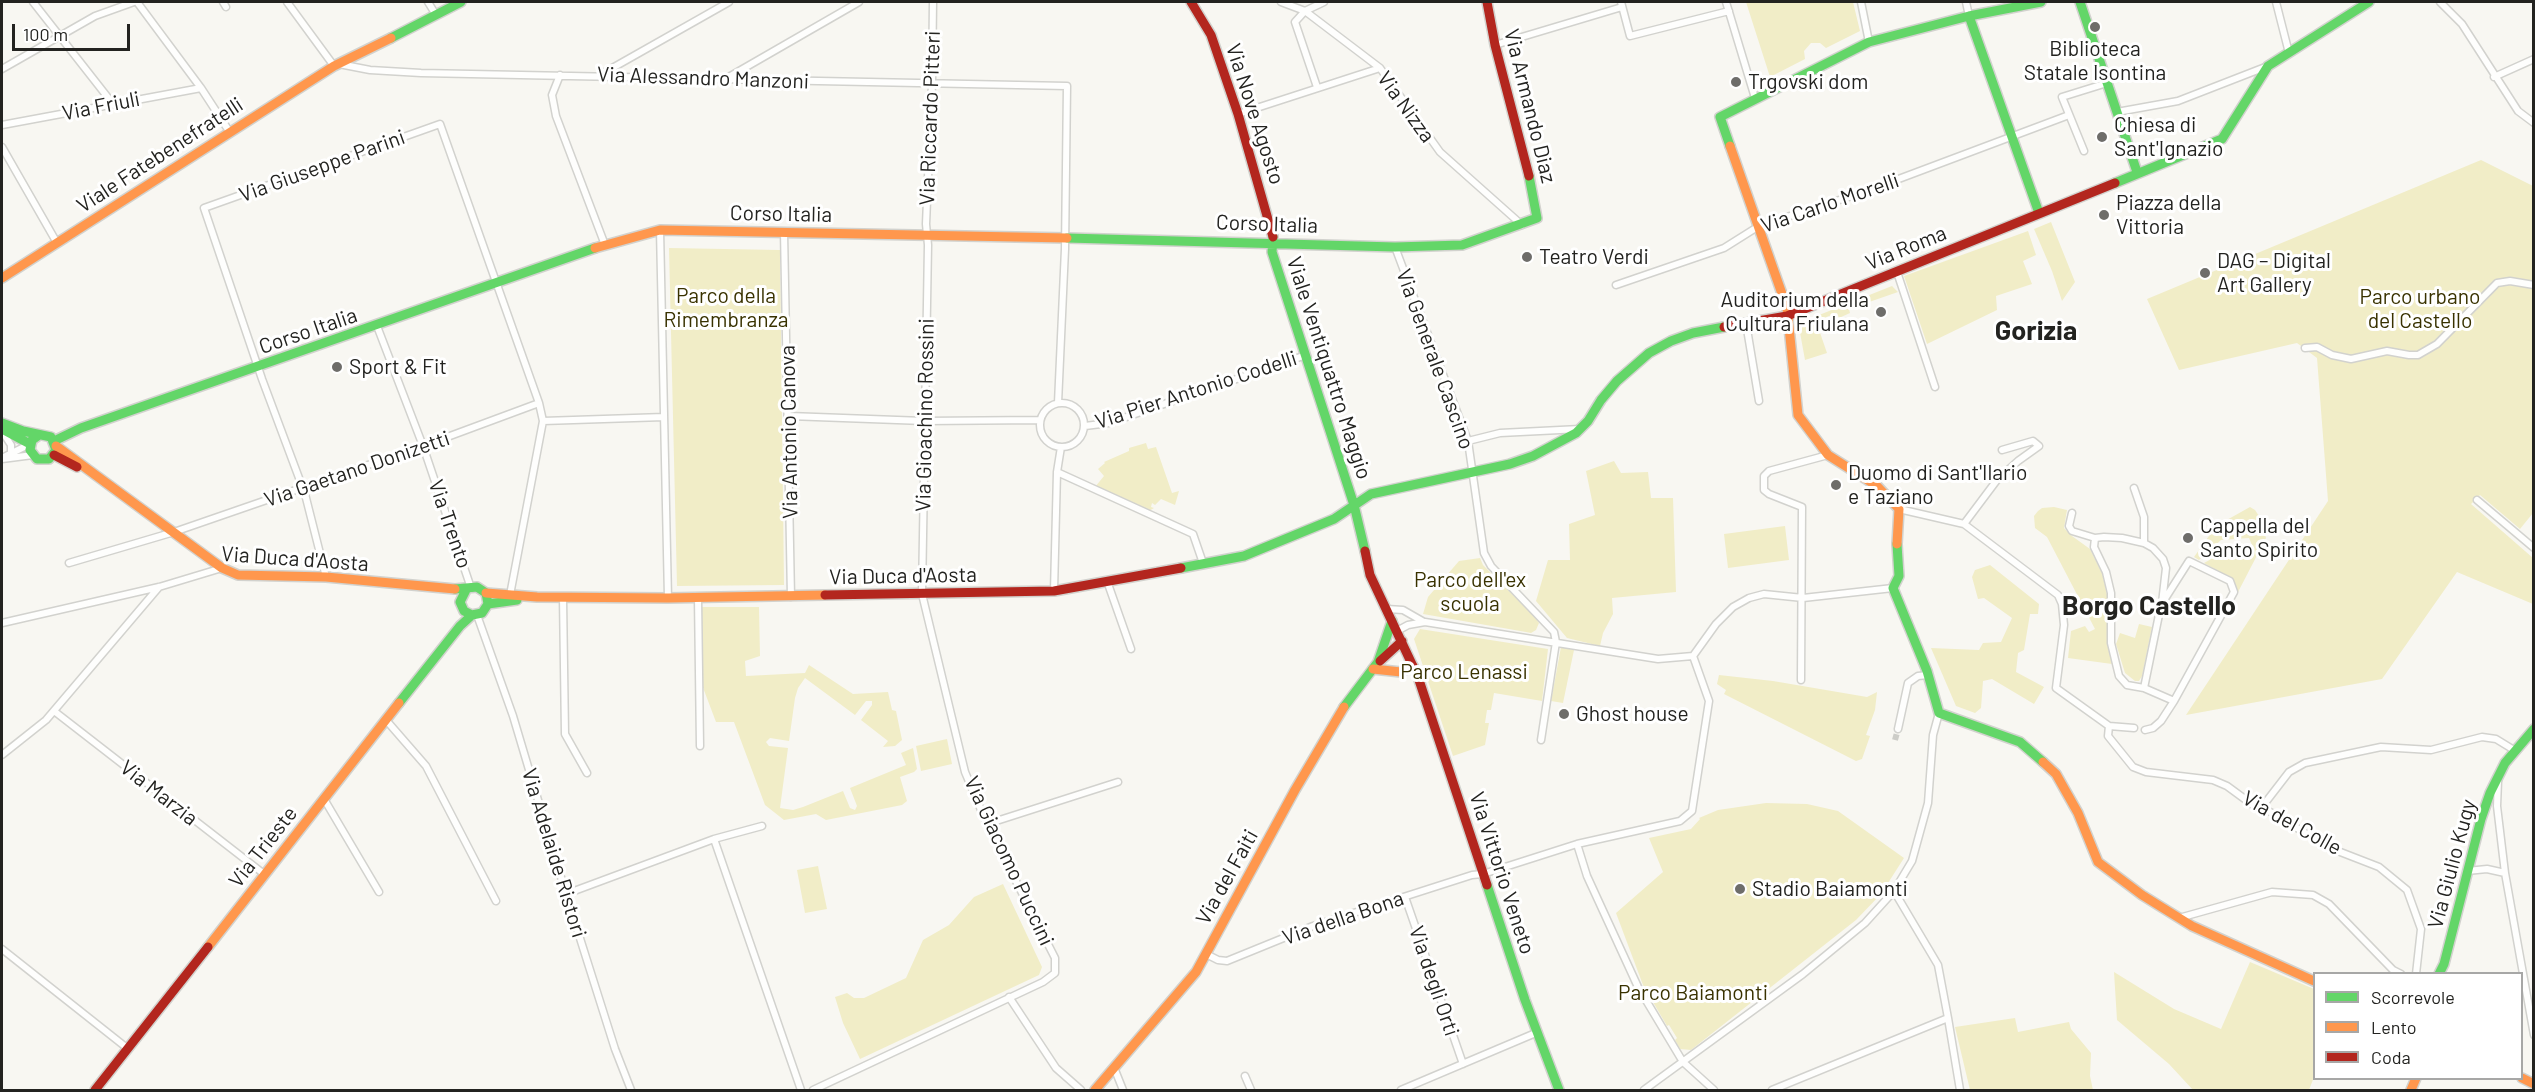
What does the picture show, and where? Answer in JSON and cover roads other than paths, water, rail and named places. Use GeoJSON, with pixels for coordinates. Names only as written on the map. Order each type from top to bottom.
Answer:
{"type":"FeatureCollection","features":[{"type":"Feature","properties":{"kind":"main road","name":"Viale Fatebenefratelli"},"geometry":{"type":"LineString","coordinates":[[2,278],[229,131],[337,65],[461,2]]}},
{"type":"Feature","properties":{"kind":"main road","name":"Via Nove Agosto"},"geometry":{"type":"LineString","coordinates":[[1191,2],[1211,35],[1238,114],[1273,232],[1272,242]]}},
{"type":"Feature","properties":{"kind":"main road","name":"Via Armando Diaz"},"geometry":{"type":"LineString","coordinates":[[1487,2],[1495,45],[1525,158],[1537,218]]}},
{"type":"Feature","properties":{"kind":"main road"},"geometry":{"type":"LineString","coordinates":[[2041,2],[1969,16],[1869,42],[1720,117],[1787,308],[1798,415],[1828,455],[1877,486],[1899,509],[1897,545],[1899,576],[1893,588],[1928,675],[1939,713],[2020,742],[2056,774],[2078,813],[2098,862],[2142,895],[2179,918],[2313,981]]}},
{"type":"Feature","properties":{"kind":"main road"},"geometry":{"type":"LineString","coordinates":[[2080,2],[2137,172]]}},
{"type":"Feature","properties":{"kind":"main road"},"geometry":{"type":"LineString","coordinates":[[1969,16],[2039,213],[2222,139],[2268,66],[2369,2]]}},
{"type":"Feature","properties":{"kind":"main road","name":"Via Roma"},"geometry":{"type":"LineString","coordinates":[[1581,429],[1617,381],[1656,349],[1671,341],[1693,333],[1787,316],[2039,213]]}},
{"type":"Feature","properties":{"kind":"main road","name":"Corso Italia"},"geometry":{"type":"LineString","coordinates":[[55,447],[81,428],[259,368],[604,245],[660,230],[1272,242],[1395,247],[1462,245],[1537,218]]}},
{"type":"Feature","properties":{"kind":"main road","name":"Viale Ventiquattro Maggio"},"geometry":{"type":"LineString","coordinates":[[1272,242],[1272,252],[1307,354],[1354,505],[1370,575],[1387,609]]}},
{"type":"Feature","properties":{"kind":"main road"},"geometry":{"type":"LineString","coordinates":[[2,423],[39,435],[47,435],[55,447],[76,466],[100,480],[222,568]]}},
{"type":"Feature","properties":{"kind":"main road"},"geometry":{"type":"LineString","coordinates":[[2,429],[30,444],[33,455],[43,460],[55,447]]}},
{"type":"Feature","properties":{"kind":"main road","name":"Via Duca d'Aosta"},"geometry":{"type":"LineString","coordinates":[[222,568],[256,577],[326,577],[447,590],[466,591],[477,588],[486,593],[563,598],[791,597],[1054,591],[1244,556],[1334,519],[1371,494],[1510,464],[1533,456],[1581,429]]}},
{"type":"Feature","properties":{"kind":"main road"},"geometry":{"type":"LineString","coordinates":[[30,444],[39,435]]}},
{"type":"Feature","properties":{"kind":"main road"},"geometry":{"type":"LineString","coordinates":[[466,591],[460,602],[471,614],[482,613],[488,604],[486,593]]}},
{"type":"Feature","properties":{"kind":"main road","name":"Via Duca d'Aosta"},"geometry":{"type":"LineString","coordinates":[[488,604],[537,597]]}},
{"type":"Feature","properties":{"kind":"main road","name":"Via Vittorio Veneto"},"geometry":{"type":"LineString","coordinates":[[1387,609],[1413,666],[1559,1090]]}},
{"type":"Feature","properties":{"kind":"main road","name":"Via Trieste"},"geometry":{"type":"LineString","coordinates":[[95,1090],[471,614]]}},
{"type":"Feature","properties":{"kind":"main road"},"geometry":{"type":"LineString","coordinates":[[1376,665],[1392,621]]}},
{"type":"Feature","properties":{"kind":"main road"},"geometry":{"type":"LineString","coordinates":[[1376,665],[1402,641]]}},
{"type":"Feature","properties":{"kind":"main road"},"geometry":{"type":"LineString","coordinates":[[1376,665],[1401,672],[1413,666]]}},
{"type":"Feature","properties":{"kind":"main road","name":"Via del Faiti"},"geometry":{"type":"LineString","coordinates":[[1095,1090],[1115,1070],[1183,989],[1206,954],[1295,790],[1346,704],[1376,665]]}},
{"type":"Feature","properties":{"kind":"main road","name":"Via Giulio Kugy"},"geometry":{"type":"LineString","coordinates":[[2444,969],[2481,819],[2498,776],[2514,750],[2534,729]]}},
{"type":"Feature","properties":{"kind":"street"},"geometry":{"type":"LineString","coordinates":[[33,2],[113,104]]}},
{"type":"Feature","properties":{"kind":"street"},"geometry":{"type":"LineString","coordinates":[[2,69],[95,16],[136,2],[201,87],[229,131]]}},
{"type":"Feature","properties":{"kind":"street"},"geometry":{"type":"LineString","coordinates":[[287,2],[337,65]]}},
{"type":"Feature","properties":{"kind":"street"},"geometry":{"type":"LineString","coordinates":[[428,2],[436,15]]}},
{"type":"Feature","properties":{"kind":"street"},"geometry":{"type":"LineString","coordinates":[[599,75],[729,2]]}},
{"type":"Feature","properties":{"kind":"street"},"geometry":{"type":"LineString","coordinates":[[726,78],[859,2]]}},
{"type":"Feature","properties":{"kind":"street","name":"Via Riccardo Pitteri"},"geometry":{"type":"LineString","coordinates":[[927,235],[933,2]]}},
{"type":"Feature","properties":{"kind":"street","name":"Via Nizza"},"geometry":{"type":"LineString","coordinates":[[1281,2],[1305,11],[1380,68],[1440,152],[1522,225]]}},
{"type":"Feature","properties":{"kind":"street"},"geometry":{"type":"LineString","coordinates":[[1317,87],[1295,22],[1305,11],[1324,2]]}},
{"type":"Feature","properties":{"kind":"street"},"geometry":{"type":"LineString","coordinates":[[1726,2],[1755,98]]}},
{"type":"Feature","properties":{"kind":"street"},"geometry":{"type":"LineString","coordinates":[[1861,2],[1869,42]]}},
{"type":"Feature","properties":{"kind":"street"},"geometry":{"type":"LineString","coordinates":[[1966,2],[1969,16]]}},
{"type":"Feature","properties":{"kind":"street"},"geometry":{"type":"LineString","coordinates":[[2276,2],[2289,53]]}},
{"type":"Feature","properties":{"kind":"street"},"geometry":{"type":"LineString","coordinates":[[2440,2],[2462,24],[2518,111],[2534,123]]}},
{"type":"Feature","properties":{"kind":"street"},"geometry":{"type":"LineString","coordinates":[[1495,45],[1622,4],[1630,36],[1729,11]]}},
{"type":"Feature","properties":{"kind":"street"},"geometry":{"type":"LineString","coordinates":[[2494,77],[2534,59]]}},
{"type":"Feature","properties":{"kind":"street","name":"Via Alessandro Manzoni"},"geometry":{"type":"LineString","coordinates":[[337,65],[370,70],[421,73],[1066,86],[1065,238]]}},
{"type":"Feature","properties":{"kind":"street"},"geometry":{"type":"LineString","coordinates":[[2117,112],[2178,101],[2268,66]]}},
{"type":"Feature","properties":{"kind":"street"},"geometry":{"type":"LineString","coordinates":[[1238,114],[1380,68]]}},
{"type":"Feature","properties":{"kind":"street"},"geometry":{"type":"LineString","coordinates":[[560,75],[552,95],[556,116],[604,245]]}},
{"type":"Feature","properties":{"kind":"street"},"geometry":{"type":"LineString","coordinates":[[2084,151],[2062,97],[2107,83]]}},
{"type":"Feature","properties":{"kind":"street","name":"Via Friuli"},"geometry":{"type":"LineString","coordinates":[[2,125],[201,87]]}},
{"type":"Feature","properties":{"kind":"street","name":"Via Carlo Morelli"},"geometry":{"type":"LineString","coordinates":[[1616,285],[1724,248],[1759,226],[1864,192],[2069,115]]}},
{"type":"Feature","properties":{"kind":"street","name":"Via Giuseppe Parini"},"geometry":{"type":"LineString","coordinates":[[259,368],[204,208],[440,124],[496,284]]}},
{"type":"Feature","properties":{"kind":"street"},"geometry":{"type":"LineString","coordinates":[[2,147],[57,243]]}},
{"type":"Feature","properties":{"kind":"street"},"geometry":{"type":"LineString","coordinates":[[660,230],[668,598]]}},
{"type":"Feature","properties":{"kind":"street","name":"Via Antonio Canova"},"geometry":{"type":"LineString","coordinates":[[784,232],[791,597]]}},
{"type":"Feature","properties":{"kind":"street","name":"Via Gioachino Rossini"},"geometry":{"type":"LineString","coordinates":[[922,594],[927,235]]}},
{"type":"Feature","properties":{"kind":"street"},"geometry":{"type":"LineString","coordinates":[[1058,403],[1065,238]]}},
{"type":"Feature","properties":{"kind":"street","name":"Via Generale Cascino"},"geometry":{"type":"LineString","coordinates":[[1395,247],[1468,441],[1484,553],[1491,566],[1554,632],[1556,642]]}},
{"type":"Feature","properties":{"kind":"street"},"geometry":{"type":"LineString","coordinates":[[1897,272],[1935,387]]}},
{"type":"Feature","properties":{"kind":"street"},"geometry":{"type":"LineString","coordinates":[[2305,348],[2317,347],[2332,355],[2351,359],[2387,351],[2409,356],[2418,355],[2437,344],[2497,283],[2510,281],[2534,285]]}},
{"type":"Feature","properties":{"kind":"street"},"geometry":{"type":"LineString","coordinates":[[496,284],[539,403],[543,421],[510,595]]}},
{"type":"Feature","properties":{"kind":"street"},"geometry":{"type":"LineString","coordinates":[[1746,323],[1759,401]]}},
{"type":"Feature","properties":{"kind":"street","name":"Via Trento"},"geometry":{"type":"LineString","coordinates":[[377,326],[423,446],[466,591]]}},
{"type":"Feature","properties":{"kind":"street","name":"Via Pier Antonio Codelli"},"geometry":{"type":"LineString","coordinates":[[1085,426],[1108,423],[1307,354]]}},
{"type":"Feature","properties":{"kind":"street"},"geometry":{"type":"LineString","coordinates":[[259,368],[303,488],[326,577]]}},
{"type":"Feature","properties":{"kind":"street","name":"Via Gaetano Donizetti"},"geometry":{"type":"LineString","coordinates":[[69,563],[174,532],[423,446],[539,403]]}},
{"type":"Feature","properties":{"kind":"street"},"geometry":{"type":"LineString","coordinates":[[1058,403],[1066,403],[1077,408],[1084,418],[1085,426],[1078,441],[1072,445],[1061,447],[1048,442],[1042,434],[1040,420],[1047,408],[1058,403]]}},
{"type":"Feature","properties":{"kind":"street"},"geometry":{"type":"LineString","coordinates":[[789,416],[924,421],[1040,420]]}},
{"type":"Feature","properties":{"kind":"street"},"geometry":{"type":"LineString","coordinates":[[543,421],[664,417]]}},
{"type":"Feature","properties":{"kind":"street"},"geometry":{"type":"LineString","coordinates":[[2,429],[11,445],[11,452]]}},
{"type":"Feature","properties":{"kind":"street"},"geometry":{"type":"LineString","coordinates":[[1468,441],[1500,434],[1581,429]]}},
{"type":"Feature","properties":{"kind":"street"},"geometry":{"type":"LineString","coordinates":[[1964,525],[1997,480],[2039,446],[2033,441],[2002,450]]}},
{"type":"Feature","properties":{"kind":"street"},"geometry":{"type":"LineString","coordinates":[[2,459],[11,452],[30,444]]}},
{"type":"Feature","properties":{"kind":"street"},"geometry":{"type":"LineString","coordinates":[[1054,591],[1057,472],[1061,447]]}},
{"type":"Feature","properties":{"kind":"street"},"geometry":{"type":"LineString","coordinates":[[2,459],[33,455]]}},
{"type":"Feature","properties":{"kind":"street"},"geometry":{"type":"LineString","coordinates":[[1801,680],[1802,507],[1764,490],[1764,476],[1769,471],[1828,455]]}},
{"type":"Feature","properties":{"kind":"street"},"geometry":{"type":"LineString","coordinates":[[1057,472],[1193,534],[1203,563]]}},
{"type":"Feature","properties":{"kind":"street"},"geometry":{"type":"LineString","coordinates":[[2134,488],[2144,517],[2144,543]]}},
{"type":"Feature","properties":{"kind":"street"},"geometry":{"type":"LineString","coordinates":[[2477,500],[2534,548]]}},
{"type":"Feature","properties":{"kind":"street"},"geometry":{"type":"LineString","coordinates":[[1899,509],[1936,516],[1964,525],[2058,596],[2062,604],[2064,625],[2056,688],[2109,726],[2134,728]]}},
{"type":"Feature","properties":{"kind":"street"},"geometry":{"type":"LineString","coordinates":[[2072,513],[2069,526],[2072,531],[2095,538],[2104,537],[2144,543],[2153,548],[2163,559],[2166,568],[2162,605],[2144,688]]}},
{"type":"Feature","properties":{"kind":"street"},"geometry":{"type":"LineString","coordinates":[[2095,538],[2094,547],[2106,572],[2111,593],[2111,643],[2118,671],[2127,685],[2144,688],[2174,701]]}},
{"type":"Feature","properties":{"kind":"street"},"geometry":{"type":"LineString","coordinates":[[2145,730],[2154,728],[2174,701],[2234,592],[2230,581],[2189,561],[2162,605]]}},
{"type":"Feature","properties":{"kind":"street","name":"Via Duca d'Aosta"},"geometry":{"type":"LineString","coordinates":[[2,623],[159,587],[222,568]]}},
{"type":"Feature","properties":{"kind":"street"},"geometry":{"type":"LineString","coordinates":[[1107,581],[1131,649]]}},
{"type":"Feature","properties":{"kind":"street"},"geometry":{"type":"LineString","coordinates":[[2,755],[37,729],[54,711],[159,587]]}},
{"type":"Feature","properties":{"kind":"street"},"geometry":{"type":"LineString","coordinates":[[1397,631],[1408,625],[1425,622],[1658,658],[1693,656],[1716,624],[1733,607],[1749,598],[1764,594],[1803,597],[1893,588]]}},
{"type":"Feature","properties":{"kind":"street","name":"Via Giacomo Puccini"},"geometry":{"type":"LineString","coordinates":[[922,594],[965,772],[987,824],[1055,958],[1054,973],[1043,982],[1009,997]]}},
{"type":"Feature","properties":{"kind":"street"},"geometry":{"type":"LineString","coordinates":[[563,598],[565,734],[587,773]]}},
{"type":"Feature","properties":{"kind":"street"},"geometry":{"type":"LineString","coordinates":[[699,598],[700,747]]}},
{"type":"Feature","properties":{"kind":"street"},"geometry":{"type":"LineString","coordinates":[[1387,609],[1403,610],[1425,622]]}},
{"type":"Feature","properties":{"kind":"street","name":"Via Adelaide Ristori"},"geometry":{"type":"LineString","coordinates":[[471,614],[513,716],[566,894],[615,1049],[631,1090]]}},
{"type":"Feature","properties":{"kind":"street"},"geometry":{"type":"LineString","coordinates":[[1541,740],[1556,642]]}},
{"type":"Feature","properties":{"kind":"street","name":"Via della Bona"},"geometry":{"type":"LineString","coordinates":[[1206,954],[1227,961],[1313,926],[1473,875],[1483,874],[1577,844],[1680,821],[1692,811],[1709,701],[1693,656]]}},
{"type":"Feature","properties":{"kind":"street"},"geometry":{"type":"LineString","coordinates":[[1898,729],[1908,683],[1918,676],[1928,675]]}},
{"type":"Feature","properties":{"kind":"street","name":"Via Marzia"},"geometry":{"type":"LineString","coordinates":[[54,711],[264,874]]}},
{"type":"Feature","properties":{"kind":"street"},"geometry":{"type":"LineString","coordinates":[[1644,1090],[1803,974],[1865,923],[1893,891],[1912,861],[1928,803],[1933,735],[1939,713]]}},
{"type":"Feature","properties":{"kind":"street"},"geometry":{"type":"LineString","coordinates":[[386,720],[426,766],[496,901]]}},
{"type":"Feature","properties":{"kind":"street","name":"Via del Colle"},"geometry":{"type":"LineString","coordinates":[[2109,726],[2108,736],[2133,767],[2146,772],[2213,780],[2228,786],[2257,808],[2262,807],[2330,848],[2379,867],[2407,890],[2421,929],[2416,972]]}},
{"type":"Feature","properties":{"kind":"street"},"geometry":{"type":"LineString","coordinates":[[2262,807],[2289,772],[2305,763],[2381,747],[2431,750],[2482,737],[2496,739],[2514,750]]}},
{"type":"Feature","properties":{"kind":"street"},"geometry":{"type":"LineString","coordinates":[[2498,776],[2498,806],[2505,873],[2523,972]]}},
{"type":"Feature","properties":{"kind":"street"},"geometry":{"type":"LineString","coordinates":[[987,824],[1118,782]]}},
{"type":"Feature","properties":{"kind":"street"},"geometry":{"type":"LineString","coordinates":[[324,799],[379,892]]}},
{"type":"Feature","properties":{"kind":"street"},"geometry":{"type":"LineString","coordinates":[[566,894],[714,839],[762,826]]}},
{"type":"Feature","properties":{"kind":"street"},"geometry":{"type":"LineString","coordinates":[[714,839],[801,1090]]}},
{"type":"Feature","properties":{"kind":"street"},"geometry":{"type":"LineString","coordinates":[[1577,844],[1587,876],[1638,987],[1683,1062],[1714,1090]]}},
{"type":"Feature","properties":{"kind":"street"},"geometry":{"type":"LineString","coordinates":[[2467,871],[2487,869],[2505,873]]}},
{"type":"Feature","properties":{"kind":"street"},"geometry":{"type":"LineString","coordinates":[[1893,891],[1938,965],[1960,1090]]}},
{"type":"Feature","properties":{"kind":"street"},"geometry":{"type":"LineString","coordinates":[[2179,918],[2272,892],[2313,895],[2330,904],[2397,972]]}},
{"type":"Feature","properties":{"kind":"street","name":"Via degli Orti"},"geometry":{"type":"LineString","coordinates":[[1405,897],[1463,1064]]}},
{"type":"Feature","properties":{"kind":"street"},"geometry":{"type":"LineString","coordinates":[[2,949],[127,1048]]}},
{"type":"Feature","properties":{"kind":"street"},"geometry":{"type":"LineString","coordinates":[[2523,974],[2534,1035]]}},
{"type":"Feature","properties":{"kind":"street"},"geometry":{"type":"LineString","coordinates":[[813,1090],[1009,997],[1056,1068],[1081,1090]]}},
{"type":"Feature","properties":{"kind":"street"},"geometry":{"type":"LineString","coordinates":[[1772,1090],[1948,1018]]}},
{"type":"Feature","properties":{"kind":"street"},"geometry":{"type":"LineString","coordinates":[[1401,1090],[1538,1032]]}},
{"type":"Feature","properties":{"kind":"street"},"geometry":{"type":"LineString","coordinates":[[1115,1070],[1123,1090]]}},
{"type":"Feature","properties":{"kind":"street"},"geometry":{"type":"LineString","coordinates":[[1245,1076],[1251,1090]]}},
{"type":"Feature","properties":{"kind":"tunnel"},"geometry":{"type":"LineString","coordinates":[[1895,740],[1898,729]]}},
{"type":"Feature","properties":{"kind":"place","name":"Biblioteca Statale Isontina"},"geometry":{"type":"Point","coordinates":[2095,27]}},
{"type":"Feature","properties":{"kind":"place","name":"Trgovski dom"},"geometry":{"type":"Point","coordinates":[1736,82]}},
{"type":"Feature","properties":{"kind":"place","name":"Chiesa di Sant'Ignazio"},"geometry":{"type":"Point","coordinates":[2102,137]}},
{"type":"Feature","properties":{"kind":"place","name":"Piazza della Vittoria"},"geometry":{"type":"Point","coordinates":[2104,215]}},
{"type":"Feature","properties":{"kind":"place","name":"Teatro Verdi"},"geometry":{"type":"Point","coordinates":[1527,257]}},
{"type":"Feature","properties":{"kind":"place","name":"DAG – Digital Art Gallery"},"geometry":{"type":"Point","coordinates":[2205,273]}},
{"type":"Feature","properties":{"kind":"place","name":"Auditorium della Cultura Friulana"},"geometry":{"type":"Point","coordinates":[1881,312]}},
{"type":"Feature","properties":{"kind":"place","name":"Sport & Fit"},"geometry":{"type":"Point","coordinates":[337,367]}},
{"type":"Feature","properties":{"kind":"place","name":"Duomo di Sant'Ilario e Taziano"},"geometry":{"type":"Point","coordinates":[1836,485]}},
{"type":"Feature","properties":{"kind":"place","name":"Cappella del Santo Spirito"},"geometry":{"type":"Point","coordinates":[2188,538]}},
{"type":"Feature","properties":{"kind":"place","name":"Ghost house"},"geometry":{"type":"Point","coordinates":[1564,714]}},
{"type":"Feature","properties":{"kind":"place","name":"Stadio Baiamonti"},"geometry":{"type":"Point","coordinates":[1740,889]}},
{"type":"Feature","properties":{"kind":"district","name":"Gorizia"},"geometry":{"type":"Point","coordinates":[2036,331]}},
{"type":"Feature","properties":{"kind":"district","name":"Borgo Castello"},"geometry":{"type":"Point","coordinates":[2149,606]}},
{"type":"Feature","properties":{"kind":"park label","name":"Parco della Rimembranza"},"geometry":{"type":"Point","coordinates":[726,308]}},
{"type":"Feature","properties":{"kind":"park label","name":"Parco urbano del Castello"},"geometry":{"type":"Point","coordinates":[2420,309]}},
{"type":"Feature","properties":{"kind":"park label","name":"Parco dell'ex scuola"},"geometry":{"type":"Point","coordinates":[1470,592]}},
{"type":"Feature","properties":{"kind":"park label","name":"Parco Lenassi"},"geometry":{"type":"Point","coordinates":[1464,672]}},
{"type":"Feature","properties":{"kind":"park label","name":"Parco Baiamonti"},"geometry":{"type":"Point","coordinates":[1693,993]}}]}
